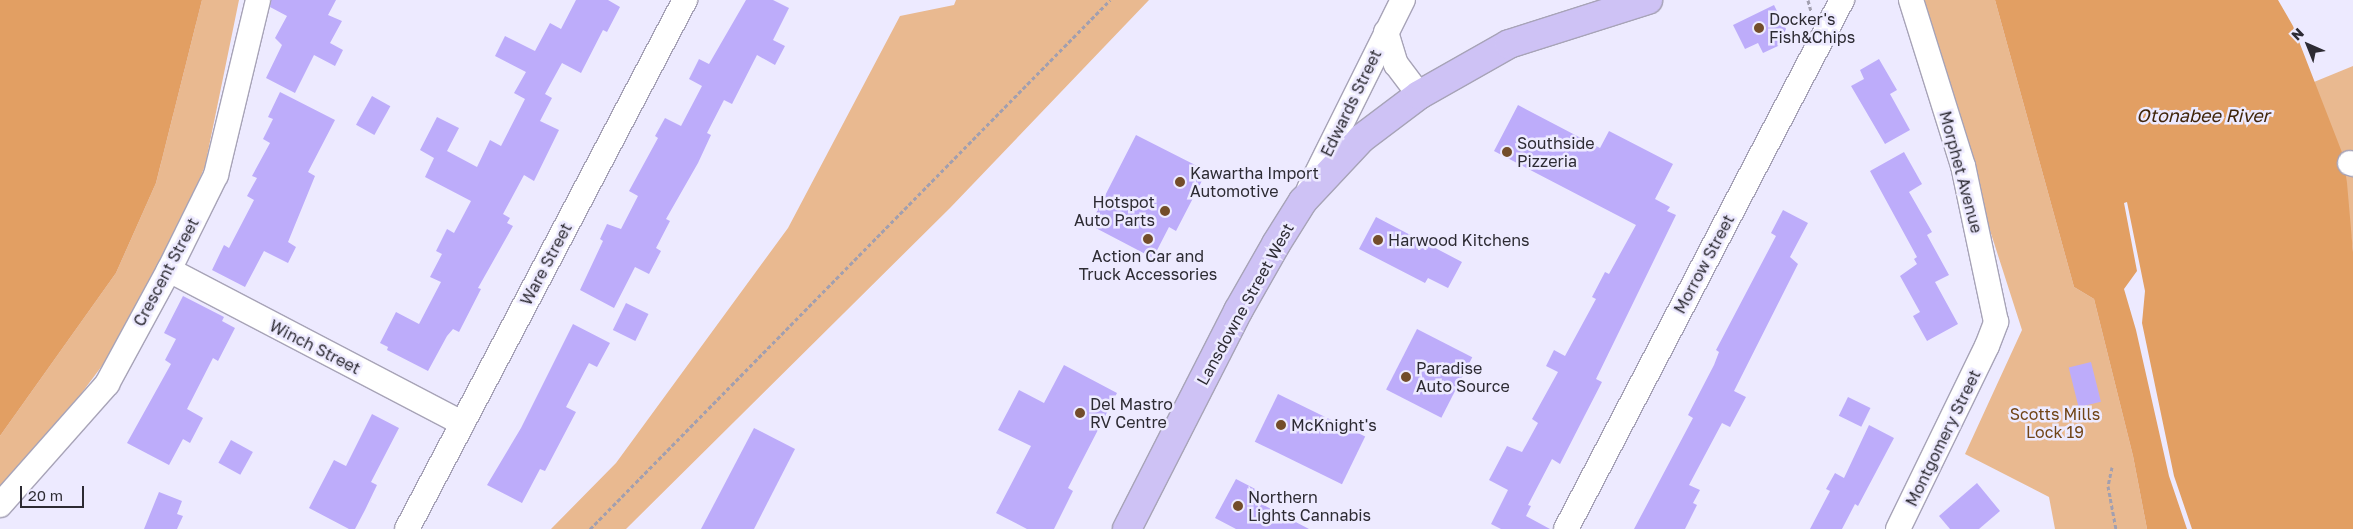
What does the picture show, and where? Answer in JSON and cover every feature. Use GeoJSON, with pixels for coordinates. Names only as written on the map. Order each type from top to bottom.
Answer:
{"type":"FeatureCollection","features":[{"type":"Feature","properties":{"kind":"main road","name":"Lansdowne Street West"},"geometry":{"type":"LineString","coordinates":[[1127,529],[1247,293],[1303,200],[1362,138],[1419,95],[1509,44],[1648,0]]}},
{"type":"Feature","properties":{"kind":"street","name":"Crescent Street"},"geometry":{"type":"LineString","coordinates":[[0,505],[107,384],[169,270],[216,175],[258,0]]}},
{"type":"Feature","properties":{"kind":"street","name":"Ware Street"},"geometry":{"type":"LineString","coordinates":[[407,529],[685,0]]}},
{"type":"Feature","properties":{"kind":"street","name":"Edwards Street"},"geometry":{"type":"LineString","coordinates":[[1303,200],[1403,0]]}},
{"type":"Feature","properties":{"kind":"street","name":"Morrow Street"},"geometry":{"type":"LineString","coordinates":[[1566,529],[1842,0]]}},
{"type":"Feature","properties":{"kind":"street","name":"Morphet Avenue"},"geometry":{"type":"LineString","coordinates":[[1911,0],[1962,166],[1993,297],[1996,322],[1987,346]]}},
{"type":"Feature","properties":{"kind":"street","name":"Edwards Street"},"geometry":{"type":"LineString","coordinates":[[1386,32],[1396,64],[1419,95]]}},
{"type":"Feature","properties":{"kind":"street","name":"Winch Street"},"geometry":{"type":"LineString","coordinates":[[169,270],[462,423]]}},
{"type":"Feature","properties":{"kind":"street","name":"Montgomery Street"},"geometry":{"type":"LineString","coordinates":[[1898,529],[1987,346]]}},
{"type":"Feature","properties":{"kind":"path"},"geometry":{"type":"LineString","coordinates":[[590,529],[1110,0]]}},
{"type":"Feature","properties":{"kind":"path"},"geometry":{"type":"LineString","coordinates":[[1808,0],[1812,14]]}},
{"type":"Feature","properties":{"kind":"path"},"geometry":{"type":"LineString","coordinates":[[2112,467],[2108,486],[2116,529]]}},
{"type":"Feature","properties":{"kind":"green space"},"geometry":{"type":"Polygon","coordinates":[[[202,0],[239,0],[205,166],[167,257],[116,347],[34,457],[0,488],[0,436],[116,273],[156,183],[202,0]]]}},
{"type":"Feature","properties":{"kind":"green space"},"geometry":{"type":"Polygon","coordinates":[[[956,0],[1149,0],[950,208],[626,529],[551,529],[616,463],[788,228],[900,16],[954,5],[956,0]]]}},
{"type":"Feature","properties":{"kind":"green space","name":"Scotts Mills Lock 19"},"geometry":{"type":"Polygon","coordinates":[[[1916,0],[1995,0],[2074,287],[2094,299],[2133,456],[2147,529],[2055,529],[2049,497],[1965,454],[2022,330],[1916,0]]]}},
{"type":"Feature","properties":{"kind":"green space"},"geometry":{"type":"Polygon","coordinates":[[[2353,66],[2353,252],[2342,160],[2314,82],[2353,66]]]}},
{"type":"Feature","properties":{"kind":"water"},"geometry":{"type":"Polygon","coordinates":[[[0,0],[202,0],[156,183],[116,273],[0,436],[0,0]]]}},
{"type":"Feature","properties":{"kind":"water","name":"Otonabee River"},"geometry":{"type":"Polygon","coordinates":[[[1995,0],[2278,0],[2293,26],[2343,155],[2347,183],[2353,252],[2353,529],[2192,529],[2174,476],[2142,323],[2145,291],[2127,202],[2124,203],[2137,271],[2124,289],[2136,330],[2169,476],[2187,529],[2147,529],[2133,456],[2094,299],[2074,287],[1995,0]]]}},
{"type":"Feature","properties":{"kind":"building"},"geometry":{"type":"Polygon","coordinates":[[[271,0],[336,0],[328,15],[342,21],[330,43],[343,50],[335,66],[314,55],[295,93],[266,78],[282,45],[275,38],[287,16],[270,7],[271,0]]]}},
{"type":"Feature","properties":{"kind":"building"},"geometry":{"type":"Polygon","coordinates":[[[576,0],[608,0],[620,7],[607,32],[603,30],[581,73],[562,63],[545,94],[552,98],[540,121],[559,130],[534,181],[524,175],[503,214],[510,218],[507,223],[513,226],[478,288],[481,289],[459,332],[453,329],[447,336],[428,371],[387,350],[388,347],[380,343],[396,312],[419,324],[441,282],[430,277],[442,254],[436,251],[447,229],[454,233],[471,201],[425,177],[434,158],[420,150],[437,117],[459,128],[447,151],[477,167],[490,140],[501,146],[525,99],[514,93],[526,72],[495,56],[505,36],[535,51],[550,23],[561,29],[576,0]]]}},
{"type":"Feature","properties":{"kind":"building"},"geometry":{"type":"Polygon","coordinates":[[[746,0],[773,0],[789,8],[773,40],[785,46],[775,65],[757,55],[732,104],[724,100],[707,133],[711,135],[698,163],[666,219],[670,221],[656,248],[661,251],[649,274],[635,267],[614,308],[580,290],[603,241],[600,239],[607,224],[621,229],[638,196],[629,191],[658,138],[655,136],[665,118],[681,126],[702,86],[689,79],[699,59],[709,64],[746,0]]]}},
{"type":"Feature","properties":{"kind":"building"},"geometry":{"type":"Polygon","coordinates":[[[1774,5],[1786,29],[1778,46],[1763,53],[1758,43],[1745,49],[1733,25],[1774,5]]]}},
{"type":"Feature","properties":{"kind":"building"},"geometry":{"type":"Polygon","coordinates":[[[1879,59],[1897,90],[1890,94],[1910,130],[1885,144],[1851,86],[1864,79],[1860,70],[1879,59]]]}},
{"type":"Feature","properties":{"kind":"building"},"geometry":{"type":"Polygon","coordinates":[[[280,92],[335,120],[308,172],[315,176],[288,242],[296,247],[288,263],[264,251],[245,287],[212,270],[224,245],[229,248],[254,200],[247,196],[257,178],[252,176],[270,143],[263,139],[273,119],[268,117],[280,92]]]}},
{"type":"Feature","properties":{"kind":"building"},"geometry":{"type":"Polygon","coordinates":[[[372,96],[390,106],[374,135],[356,125],[372,96]]]}},
{"type":"Feature","properties":{"kind":"building"},"geometry":{"type":"Polygon","coordinates":[[[1518,105],[1600,148],[1609,131],[1673,164],[1655,199],[1670,207],[1667,211],[1676,215],[1596,379],[1602,382],[1560,464],[1552,459],[1528,505],[1531,506],[1526,516],[1550,529],[1501,529],[1491,524],[1508,490],[1489,480],[1507,446],[1522,452],[1538,423],[1532,419],[1558,372],[1546,366],[1554,350],[1565,356],[1596,299],[1592,297],[1605,272],[1609,274],[1636,225],[1494,151],[1518,105]]]}},
{"type":"Feature","properties":{"kind":"building"},"geometry":{"type":"Polygon","coordinates":[[[1136,135],[1207,171],[1176,231],[1169,227],[1153,258],[1090,225],[1136,135]]]}},
{"type":"Feature","properties":{"kind":"building"},"geometry":{"type":"Polygon","coordinates":[[[1904,152],[1922,184],[1909,192],[1932,232],[1927,235],[1949,275],[1935,282],[1958,324],[1927,341],[1913,316],[1920,312],[1900,276],[1917,264],[1914,259],[1917,257],[1870,171],[1904,152]]]}},
{"type":"Feature","properties":{"kind":"building"},"geometry":{"type":"Polygon","coordinates":[[[1783,210],[1808,223],[1790,257],[1798,264],[1734,391],[1746,397],[1730,427],[1722,423],[1689,485],[1700,490],[1693,503],[1697,505],[1685,529],[1634,529],[1693,418],[1688,415],[1714,365],[1719,352],[1716,350],[1776,236],[1771,233],[1783,210]]]}},
{"type":"Feature","properties":{"kind":"building"},"geometry":{"type":"Polygon","coordinates":[[[1376,217],[1462,262],[1448,288],[1428,278],[1425,283],[1359,249],[1376,217]]]}},
{"type":"Feature","properties":{"kind":"building"},"geometry":{"type":"Polygon","coordinates":[[[183,296],[224,317],[222,321],[235,328],[218,361],[213,358],[187,409],[203,418],[190,443],[183,439],[169,465],[127,443],[171,364],[165,360],[176,339],[164,333],[183,296]]]}},
{"type":"Feature","properties":{"kind":"building"},"geometry":{"type":"Polygon","coordinates":[[[626,303],[648,314],[635,341],[613,330],[626,303]]]}},
{"type":"Feature","properties":{"kind":"building"},"geometry":{"type":"Polygon","coordinates":[[[573,324],[610,343],[597,367],[589,363],[566,407],[576,412],[545,471],[540,469],[522,503],[487,485],[521,428],[573,324]]]}},
{"type":"Feature","properties":{"kind":"building"},"geometry":{"type":"Polygon","coordinates":[[[1417,329],[1472,357],[1441,418],[1386,390],[1417,329]]]}},
{"type":"Feature","properties":{"kind":"building"},"geometry":{"type":"Polygon","coordinates":[[[2091,362],[2101,402],[2079,407],[2069,368],[2091,362]]]}},
{"type":"Feature","properties":{"kind":"building"},"geometry":{"type":"Polygon","coordinates":[[[1064,365],[1117,393],[1068,488],[1073,491],[1054,529],[1027,529],[996,513],[1031,446],[998,430],[1019,390],[1044,403],[1064,365]]]}},
{"type":"Feature","properties":{"kind":"building"},"geometry":{"type":"Polygon","coordinates":[[[1278,394],[1365,437],[1342,484],[1255,442],[1278,394]]]}},
{"type":"Feature","properties":{"kind":"building"},"geometry":{"type":"Polygon","coordinates":[[[1848,397],[1870,408],[1861,427],[1839,416],[1848,397]]]}},
{"type":"Feature","properties":{"kind":"building"},"geometry":{"type":"Polygon","coordinates":[[[372,414],[399,428],[371,482],[377,485],[365,510],[355,529],[349,529],[309,508],[334,460],[346,466],[372,414]]]}},
{"type":"Feature","properties":{"kind":"building"},"geometry":{"type":"Polygon","coordinates":[[[1869,425],[1894,438],[1858,506],[1855,504],[1842,529],[1810,529],[1830,491],[1826,489],[1835,473],[1844,478],[1869,425]]]}},
{"type":"Feature","properties":{"kind":"building"},"geometry":{"type":"Polygon","coordinates":[[[754,428],[795,449],[754,529],[701,529],[754,428]]]}},
{"type":"Feature","properties":{"kind":"building"},"geometry":{"type":"Polygon","coordinates":[[[231,440],[253,452],[240,475],[218,463],[231,440]]]}},
{"type":"Feature","properties":{"kind":"building"},"geometry":{"type":"Polygon","coordinates":[[[1236,479],[1261,492],[1256,501],[1309,529],[1236,529],[1215,518],[1236,479]]]}},
{"type":"Feature","properties":{"kind":"building"},"geometry":{"type":"Polygon","coordinates":[[[1977,483],[2000,511],[1979,529],[1950,529],[1939,516],[1977,483]]]}},
{"type":"Feature","properties":{"kind":"building"},"geometry":{"type":"Polygon","coordinates":[[[159,492],[182,501],[177,514],[183,516],[177,529],[144,529],[159,492]]]}},
{"type":"Feature","properties":{"kind":"place","name":"Docker's Fish&Chips"},"geometry":{"type":"Point","coordinates":[1759,28]}},
{"type":"Feature","properties":{"kind":"place","name":"Southside Pizzeria"},"geometry":{"type":"Point","coordinates":[1507,152]}},
{"type":"Feature","properties":{"kind":"place","name":"Kawartha Import Automotive"},"geometry":{"type":"Point","coordinates":[1180,182]}},
{"type":"Feature","properties":{"kind":"place","name":"Hotspot Auto Parts"},"geometry":{"type":"Point","coordinates":[1165,211]}},
{"type":"Feature","properties":{"kind":"place","name":"Action Car and Truck Accessories"},"geometry":{"type":"Point","coordinates":[1148,239]}},
{"type":"Feature","properties":{"kind":"place","name":"Harwood Kitchens"},"geometry":{"type":"Point","coordinates":[1378,240]}},
{"type":"Feature","properties":{"kind":"place","name":"Paradise Auto Source"},"geometry":{"type":"Point","coordinates":[1406,377]}},
{"type":"Feature","properties":{"kind":"place","name":"Del Mastro RV Centre"},"geometry":{"type":"Point","coordinates":[1080,413]}},
{"type":"Feature","properties":{"kind":"place","name":"McKnight's"},"geometry":{"type":"Point","coordinates":[1281,425]}},
{"type":"Feature","properties":{"kind":"place","name":"Northern Lights Cannabis"},"geometry":{"type":"Point","coordinates":[1238,506]}}]}
